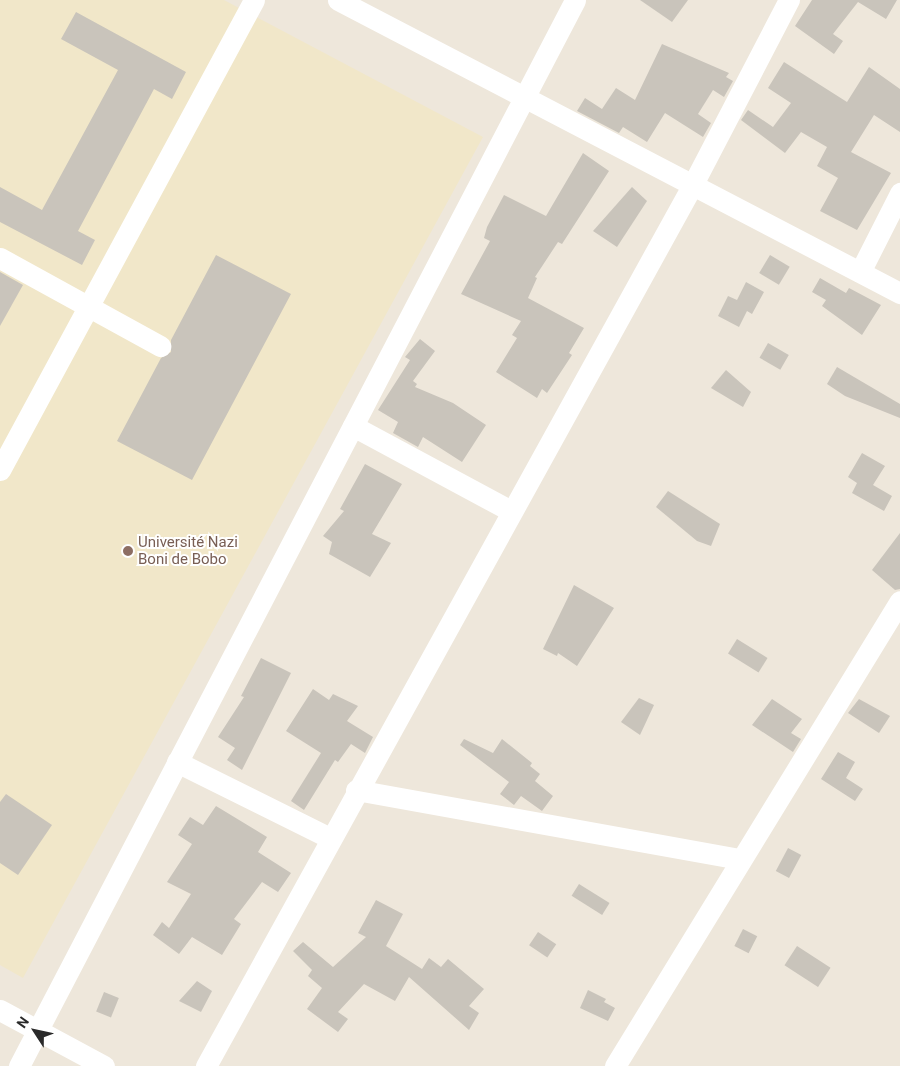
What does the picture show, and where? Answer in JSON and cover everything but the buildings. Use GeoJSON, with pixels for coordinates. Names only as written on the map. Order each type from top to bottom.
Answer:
{"type":"FeatureCollection","features":[{"type":"Feature","properties":{"kind":"street"},"geometry":{"type":"LineString","coordinates":[[338,0],[362,5],[524,98],[900,293]]}},
{"type":"Feature","properties":{"kind":"street"},"geometry":{"type":"LineString","coordinates":[[19,1066],[576,0]]}},
{"type":"Feature","properties":{"kind":"street"},"geometry":{"type":"LineString","coordinates":[[206,1066],[356,790],[692,186],[789,0]]}},
{"type":"Feature","properties":{"kind":"street"},"geometry":{"type":"LineString","coordinates":[[0,470],[90,307],[249,2]]}},
{"type":"Feature","properties":{"kind":"street"},"geometry":{"type":"LineString","coordinates":[[860,272],[900,193]]}},
{"type":"Feature","properties":{"kind":"street"},"geometry":{"type":"LineString","coordinates":[[0,258],[160,346]]}},
{"type":"Feature","properties":{"kind":"street"},"geometry":{"type":"LineString","coordinates":[[353,426],[511,511]]}},
{"type":"Feature","properties":{"kind":"street"},"geometry":{"type":"LineString","coordinates":[[615,1066],[900,602]]}},
{"type":"Feature","properties":{"kind":"street"},"geometry":{"type":"LineString","coordinates":[[177,762],[330,838]]}},
{"type":"Feature","properties":{"kind":"street"},"geometry":{"type":"LineString","coordinates":[[356,790],[742,859]]}},
{"type":"Feature","properties":{"kind":"street"},"geometry":{"type":"LineString","coordinates":[[0,1010],[104,1066]]}},
{"type":"Feature","properties":{"kind":"shaded area","name":"Université Nazi Boni de Bobo"},"geometry":{"type":"Polygon","coordinates":[[[0,0],[224,0],[483,137],[23,978],[0,965],[0,0]]]}},
{"type":"Feature","properties":{"kind":"place","name":"Université Nazi Boni de Bobo"},"geometry":{"type":"Point","coordinates":[128,551]}}]}
